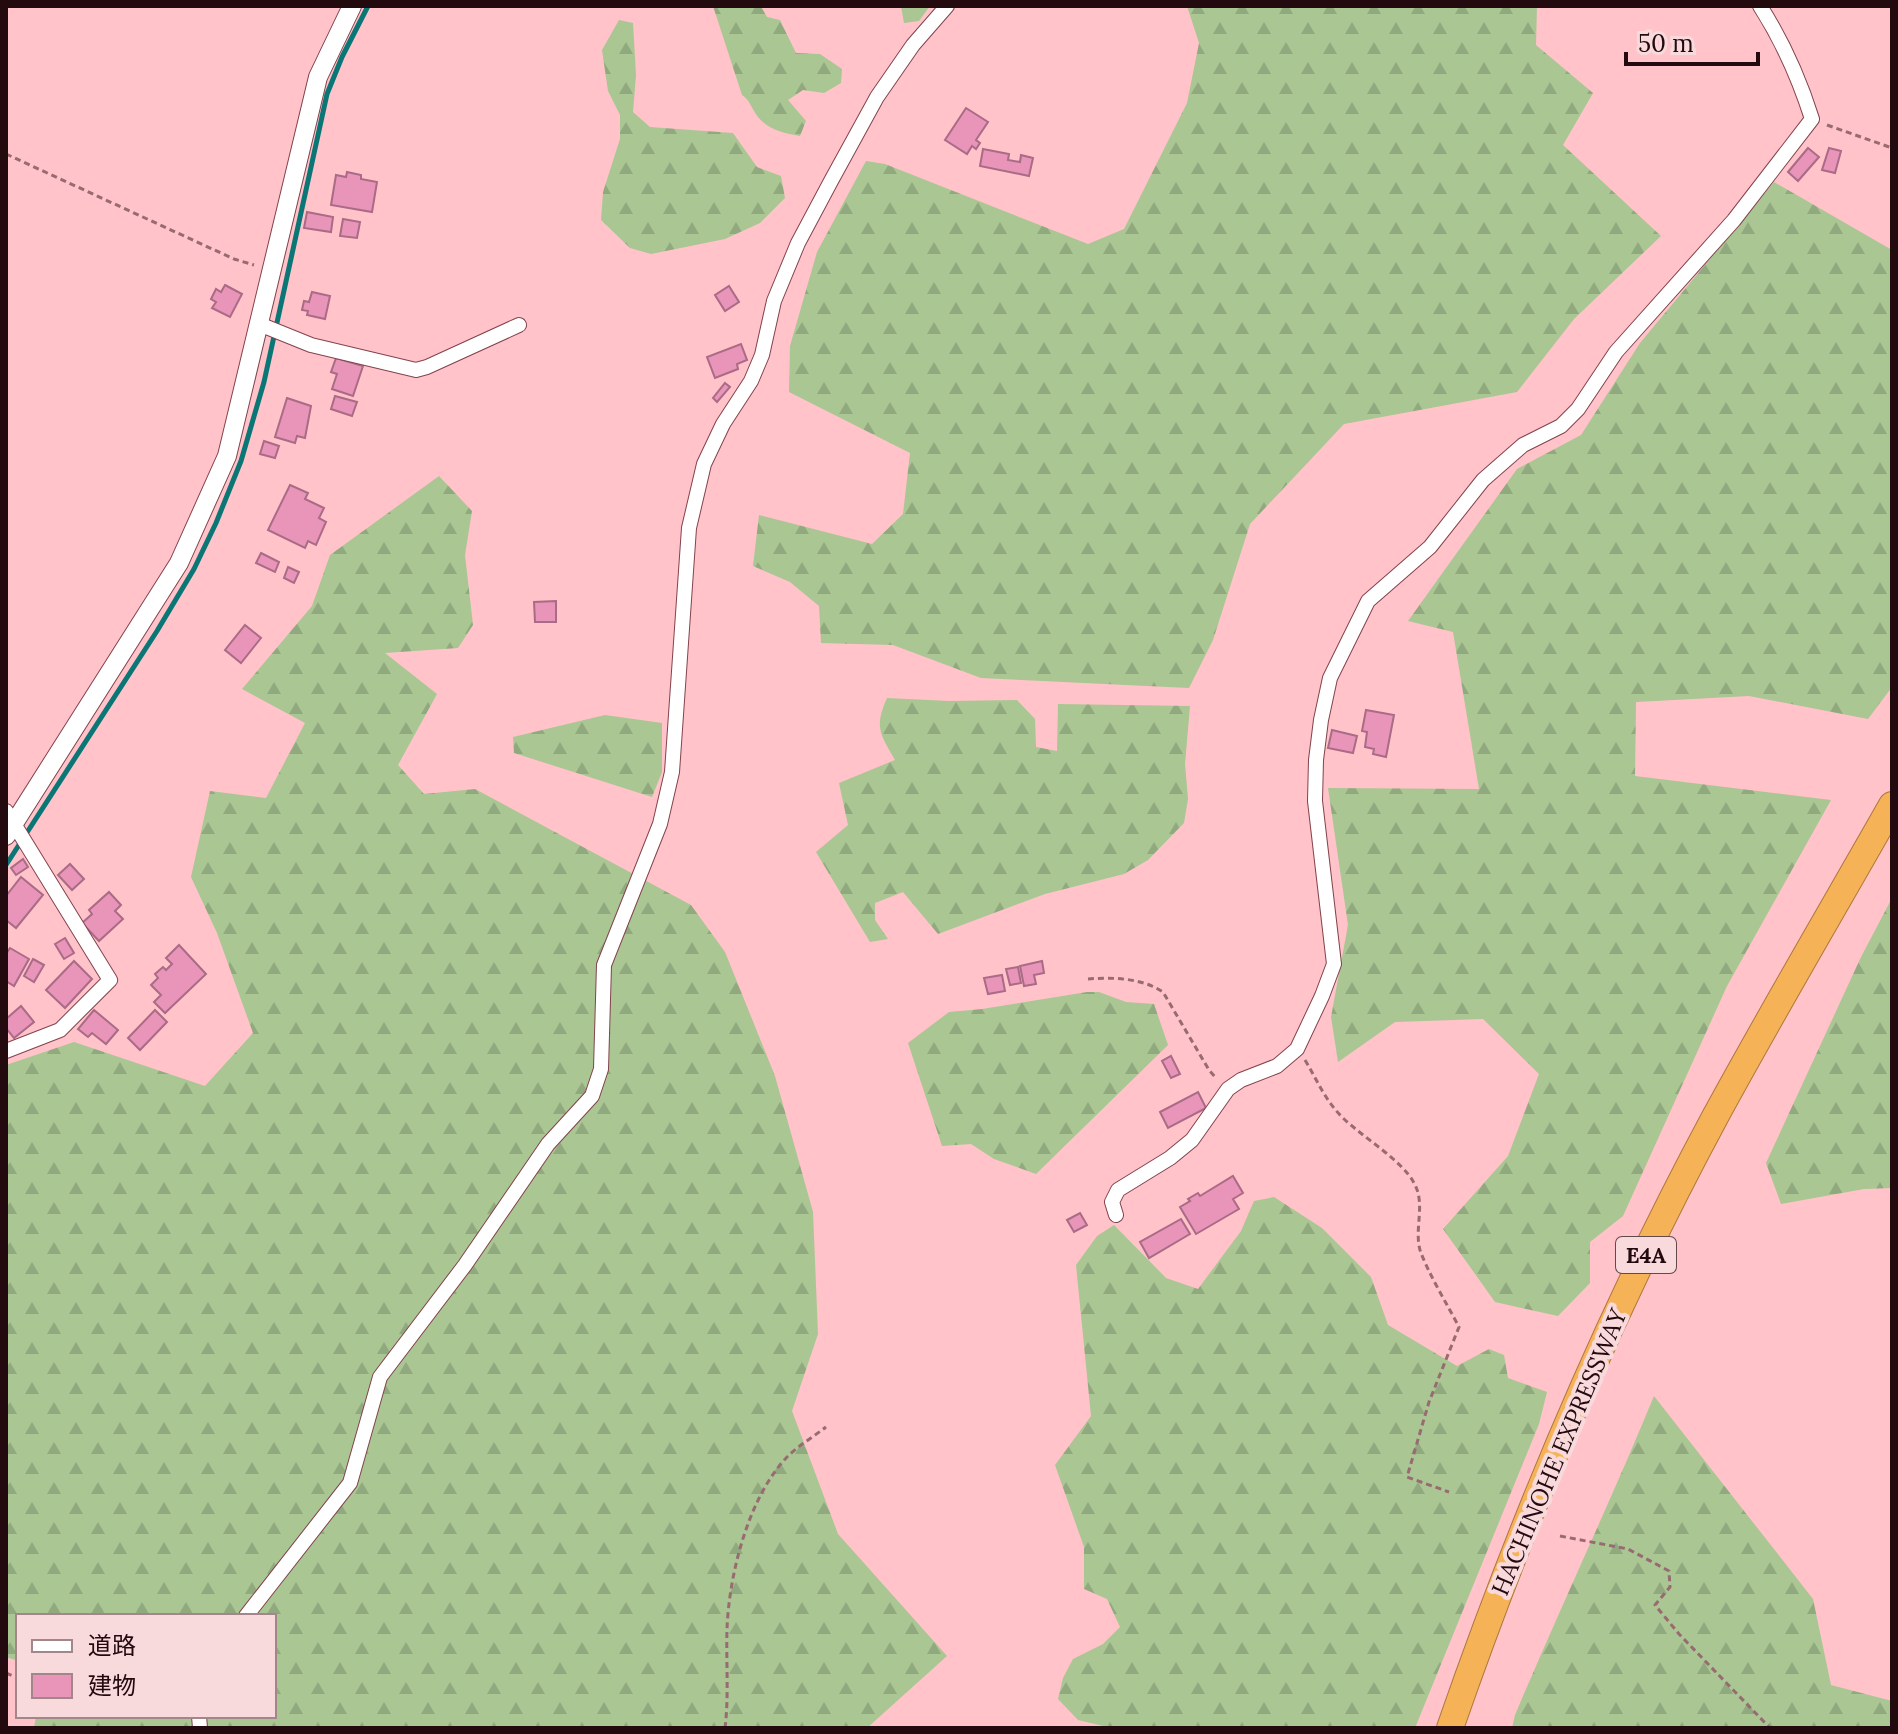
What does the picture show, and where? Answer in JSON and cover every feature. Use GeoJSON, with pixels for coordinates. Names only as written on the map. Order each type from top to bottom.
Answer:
{"type":"FeatureCollection","features":[{"type":"Feature","properties":{"kind":"highway","name":"HACHINOHE EXPRESSWAY"},"geometry":{"type":"LineString","coordinates":[[1450,1728],[1502,1582],[1571,1415],[1631,1286],[1715,1118],[1892,805]]}},
{"type":"Feature","properties":{"kind":"street"},"geometry":{"type":"LineString","coordinates":[[6,1051],[60,1030],[110,980],[8,823],[179,563],[227,456],[318,77],[352,6]]}},
{"type":"Feature","properties":{"kind":"street"},"geometry":{"type":"LineString","coordinates":[[248,1614],[350,1483],[380,1377],[465,1265],[548,1144],[592,1096],[601,1069],[604,965],[660,824],[672,772],[689,528],[704,464],[723,424],[751,381],[762,355],[774,301],[798,243],[824,193],[877,97],[913,45],[947,6]]}},
{"type":"Feature","properties":{"kind":"street"},"geometry":{"type":"LineString","coordinates":[[1116,1215],[1112,1202],[1118,1190],[1170,1158],[1192,1140],[1228,1089],[1241,1080],[1277,1066],[1297,1049],[1334,964],[1315,801],[1321,720],[1330,678],[1368,601],[1430,547],[1483,480],[1523,445],[1561,426],[1578,409],[1616,352],[1734,220],[1812,119],[1801,81],[1781,39],[1760,6]]}},
{"type":"Feature","properties":{"kind":"street"},"geometry":{"type":"LineString","coordinates":[[259,324],[311,345],[416,370],[519,325]]}},
{"type":"Feature","properties":{"kind":"path"},"geometry":{"type":"LineString","coordinates":[[1812,119],[1892,148]]}},
{"type":"Feature","properties":{"kind":"path"},"geometry":{"type":"LineString","coordinates":[[6,154],[234,259],[272,271]]}},
{"type":"Feature","properties":{"kind":"path"},"geometry":{"type":"LineString","coordinates":[[1088,979],[1108,977],[1132,981],[1154,986],[1163,992],[1209,1070],[1228,1089]]}},
{"type":"Feature","properties":{"kind":"path"},"geometry":{"type":"LineString","coordinates":[[1297,1049],[1339,1114],[1397,1163],[1414,1181],[1420,1197],[1420,1248],[1459,1327],[1429,1402],[1407,1477],[1449,1492]]}},
{"type":"Feature","properties":{"kind":"path"},"geometry":{"type":"LineString","coordinates":[[725,1728],[730,1585],[740,1549],[754,1511],[787,1457],[826,1427]]}},
{"type":"Feature","properties":{"kind":"path"},"geometry":{"type":"LineString","coordinates":[[1560,1536],[1628,1549],[1669,1571],[1670,1587],[1655,1605],[1770,1728]]}},
{"type":"Feature","properties":{"kind":"green space"},"geometry":{"type":"Polygon","coordinates":[[[713,6],[761,6],[767,17],[780,20],[796,53],[820,54],[842,69],[841,83],[824,93],[803,90],[788,100],[806,121],[800,136],[768,126],[742,95],[713,6]]]}},
{"type":"Feature","properties":{"kind":"green space"},"geometry":{"type":"Polygon","coordinates":[[[901,6],[930,6],[919,21],[904,23],[901,6]]]}},
{"type":"Feature","properties":{"kind":"green space"},"geometry":{"type":"Polygon","coordinates":[[[1187,6],[1537,6],[1536,45],[1593,93],[1563,145],[1661,236],[1574,319],[1517,392],[1344,424],[1250,524],[1213,640],[1189,688],[981,678],[893,645],[821,643],[819,606],[790,582],[753,566],[759,515],[872,544],[903,514],[910,453],[789,392],[790,346],[817,252],[866,161],[885,164],[1088,244],[1124,229],[1187,103],[1199,43],[1187,6]]]}},
{"type":"Feature","properties":{"kind":"green space"},"geometry":{"type":"Polygon","coordinates":[[[619,20],[633,23],[636,75],[633,112],[650,127],[733,133],[757,167],[781,176],[785,198],[760,223],[725,239],[651,254],[630,248],[601,220],[603,192],[620,139],[620,115],[608,91],[602,50],[619,20]]]}},
{"type":"Feature","properties":{"kind":"green space"},"geometry":{"type":"Polygon","coordinates":[[[1774,182],[1892,250],[1892,687],[1868,719],[1749,696],[1636,702],[1635,776],[1831,800],[1727,986],[1623,1216],[1590,1242],[1590,1283],[1558,1316],[1495,1302],[1443,1229],[1508,1156],[1539,1074],[1483,1019],[1395,1022],[1338,1062],[1331,1017],[1348,925],[1328,788],[1479,789],[1453,632],[1408,621],[1517,469],[1581,435],[1640,343],[1774,182]]]}},
{"type":"Feature","properties":{"kind":"green space"},"geometry":{"type":"Polygon","coordinates":[[[439,476],[472,511],[465,555],[473,625],[458,648],[385,653],[437,694],[398,765],[424,794],[475,789],[691,905],[725,952],[775,1076],[813,1212],[818,1334],[792,1411],[838,1534],[947,1656],[867,1728],[34,1728],[36,1718],[276,1718],[276,1614],[16,1614],[16,1660],[6,1657],[6,1065],[74,1042],[205,1086],[253,1033],[217,933],[191,877],[210,791],[266,798],[305,723],[242,689],[312,606],[330,555],[439,476]]]}},
{"type":"Feature","properties":{"kind":"green space"},"geometry":{"type":"Polygon","coordinates":[[[887,698],[1017,700],[1035,719],[1036,747],[1057,751],[1058,704],[1190,706],[1185,764],[1188,799],[1184,823],[1148,860],[1124,874],[1045,894],[938,934],[903,892],[875,903],[875,920],[888,939],[870,942],[816,852],[848,825],[839,783],[895,760],[880,730],[887,698]]]}},
{"type":"Feature","properties":{"kind":"green space"},"geometry":{"type":"Polygon","coordinates":[[[605,715],[662,723],[662,772],[652,797],[514,753],[513,737],[605,715]]]}},
{"type":"Feature","properties":{"kind":"green space"},"geometry":{"type":"Polygon","coordinates":[[[1892,898],[1892,1188],[1864,1189],[1781,1204],[1766,1163],[1861,957],[1892,898]]]}},
{"type":"Feature","properties":{"kind":"green space"},"geometry":{"type":"Polygon","coordinates":[[[1099,992],[1126,1002],[1154,1004],[1168,1045],[1036,1174],[994,1159],[971,1144],[942,1146],[908,1043],[949,1012],[1099,992]]]}},
{"type":"Feature","properties":{"kind":"green space"},"geometry":{"type":"Polygon","coordinates":[[[1274,1197],[1322,1228],[1371,1277],[1388,1325],[1457,1366],[1489,1349],[1504,1355],[1508,1378],[1547,1392],[1539,1424],[1415,1728],[1112,1728],[1078,1720],[1058,1699],[1063,1678],[1073,1659],[1103,1644],[1120,1627],[1107,1599],[1084,1589],[1084,1547],[1055,1465],[1091,1416],[1076,1265],[1097,1236],[1114,1225],[1166,1278],[1198,1289],[1241,1231],[1254,1201],[1274,1197]]]}},
{"type":"Feature","properties":{"kind":"green space"},"geometry":{"type":"Polygon","coordinates":[[[1654,1396],[1813,1599],[1831,1685],[1892,1701],[1892,1728],[1512,1728],[1532,1675],[1654,1396]]]}},
{"type":"Feature","properties":{"kind":"building"},"geometry":{"type":"Polygon","coordinates":[[[966,108],[988,122],[976,140],[980,143],[976,149],[972,146],[967,154],[945,140],[966,108]]]}},
{"type":"Feature","properties":{"kind":"building"},"geometry":{"type":"Polygon","coordinates":[[[1808,148],[1819,157],[1798,181],[1788,172],[1808,148]]]}},
{"type":"Feature","properties":{"kind":"building"},"geometry":{"type":"Polygon","coordinates":[[[1829,148],[1841,151],[1835,173],[1822,170],[1829,148]]]}},
{"type":"Feature","properties":{"kind":"building"},"geometry":{"type":"Polygon","coordinates":[[[983,149],[1009,154],[1008,160],[1020,162],[1021,155],[1033,158],[1029,176],[980,166],[983,149]]]}},
{"type":"Feature","properties":{"kind":"building"},"geometry":{"type":"Polygon","coordinates":[[[347,172],[377,182],[372,212],[331,205],[336,175],[346,177],[347,172]]]}},
{"type":"Feature","properties":{"kind":"building"},"geometry":{"type":"Polygon","coordinates":[[[307,212],[333,217],[331,232],[304,228],[307,212]]]}},
{"type":"Feature","properties":{"kind":"building"},"geometry":{"type":"Polygon","coordinates":[[[343,219],[360,222],[357,238],[340,236],[343,219]]]}},
{"type":"Feature","properties":{"kind":"building"},"geometry":{"type":"Polygon","coordinates":[[[225,285],[242,294],[230,317],[212,308],[216,302],[211,299],[216,289],[221,292],[225,285]]]}},
{"type":"Feature","properties":{"kind":"building"},"geometry":{"type":"Polygon","coordinates":[[[729,286],[739,302],[725,311],[715,295],[729,286]]]}},
{"type":"Feature","properties":{"kind":"building"},"geometry":{"type":"Polygon","coordinates":[[[312,292],[330,296],[325,319],[307,315],[308,311],[302,310],[304,301],[309,302],[312,292]]]}},
{"type":"Feature","properties":{"kind":"building"},"geometry":{"type":"Polygon","coordinates":[[[741,344],[747,360],[737,364],[738,369],[715,378],[707,357],[741,344]]]}},
{"type":"Feature","properties":{"kind":"building"},"geometry":{"type":"Polygon","coordinates":[[[336,358],[363,366],[353,396],[332,389],[337,374],[331,372],[336,358]]]}},
{"type":"Feature","properties":{"kind":"building"},"geometry":{"type":"Polygon","coordinates":[[[725,383],[730,387],[717,402],[713,398],[725,383]]]}},
{"type":"Feature","properties":{"kind":"building"},"geometry":{"type":"Polygon","coordinates":[[[335,396],[357,402],[352,416],[331,409],[335,396]]]}},
{"type":"Feature","properties":{"kind":"building"},"geometry":{"type":"Polygon","coordinates":[[[287,398],[311,406],[305,438],[297,436],[295,443],[275,437],[287,398]]]}},
{"type":"Feature","properties":{"kind":"building"},"geometry":{"type":"Polygon","coordinates":[[[264,441],[279,446],[275,458],[260,454],[264,441]]]}},
{"type":"Feature","properties":{"kind":"building"},"geometry":{"type":"Polygon","coordinates":[[[290,485],[308,493],[305,499],[324,508],[319,518],[326,522],[316,545],[308,541],[305,548],[268,530],[290,485]]]}},
{"type":"Feature","properties":{"kind":"building"},"geometry":{"type":"Polygon","coordinates":[[[261,553],[279,562],[275,572],[256,563],[261,553]]]}},
{"type":"Feature","properties":{"kind":"building"},"geometry":{"type":"Polygon","coordinates":[[[288,567],[299,572],[294,583],[284,578],[288,567]]]}},
{"type":"Feature","properties":{"kind":"building"},"geometry":{"type":"Polygon","coordinates":[[[556,601],[556,622],[535,622],[534,602],[556,601]]]}},
{"type":"Feature","properties":{"kind":"building"},"geometry":{"type":"Polygon","coordinates":[[[245,625],[261,638],[241,663],[225,650],[245,625]]]}},
{"type":"Feature","properties":{"kind":"building"},"geometry":{"type":"Polygon","coordinates":[[[1366,710],[1394,715],[1386,757],[1373,754],[1374,749],[1365,747],[1367,732],[1362,731],[1366,710]]]}},
{"type":"Feature","properties":{"kind":"building"},"geometry":{"type":"Polygon","coordinates":[[[1332,730],[1357,736],[1353,753],[1328,748],[1332,730]]]}},
{"type":"Feature","properties":{"kind":"building"},"geometry":{"type":"Polygon","coordinates":[[[23,859],[28,867],[16,875],[11,868],[23,859]]]}},
{"type":"Feature","properties":{"kind":"building"},"geometry":{"type":"Polygon","coordinates":[[[70,864],[84,879],[72,890],[58,875],[70,864]]]}},
{"type":"Feature","properties":{"kind":"building"},"geometry":{"type":"Polygon","coordinates":[[[21,877],[43,895],[16,928],[6,920],[6,896],[21,877]]]}},
{"type":"Feature","properties":{"kind":"building"},"geometry":{"type":"Polygon","coordinates":[[[109,892],[121,905],[115,911],[123,919],[99,941],[82,923],[92,914],[89,910],[109,892]]]}},
{"type":"Feature","properties":{"kind":"building"},"geometry":{"type":"Polygon","coordinates":[[[65,938],[74,953],[64,959],[55,944],[65,938]]]}},
{"type":"Feature","properties":{"kind":"building"},"geometry":{"type":"Polygon","coordinates":[[[179,945],[206,974],[165,1013],[154,1002],[161,995],[151,985],[158,978],[155,974],[172,964],[166,958],[179,945]]]}},
{"type":"Feature","properties":{"kind":"building"},"geometry":{"type":"Polygon","coordinates":[[[10,948],[29,959],[14,986],[6,981],[6,954],[10,948]]]}},
{"type":"Feature","properties":{"kind":"building"},"geometry":{"type":"Polygon","coordinates":[[[33,959],[44,965],[34,982],[24,976],[33,959]]]}},
{"type":"Feature","properties":{"kind":"building"},"geometry":{"type":"Polygon","coordinates":[[[74,961],[92,979],[65,1008],[46,990],[74,961]]]}},
{"type":"Feature","properties":{"kind":"building"},"geometry":{"type":"Polygon","coordinates":[[[1042,961],[1044,973],[1034,975],[1036,984],[1024,986],[1020,966],[1042,961]]]}},
{"type":"Feature","properties":{"kind":"building"},"geometry":{"type":"Polygon","coordinates":[[[1018,967],[1021,983],[1010,985],[1006,969],[1018,967]]]}},
{"type":"Feature","properties":{"kind":"building"},"geometry":{"type":"Polygon","coordinates":[[[1002,975],[1005,991],[988,994],[984,978],[1002,975]]]}},
{"type":"Feature","properties":{"kind":"building"},"geometry":{"type":"Polygon","coordinates":[[[21,1006],[34,1022],[14,1038],[6,1028],[6,1019],[21,1006]]]}},
{"type":"Feature","properties":{"kind":"building"},"geometry":{"type":"Polygon","coordinates":[[[94,1010],[118,1030],[106,1044],[92,1033],[88,1037],[78,1029],[94,1010]]]}},
{"type":"Feature","properties":{"kind":"building"},"geometry":{"type":"Polygon","coordinates":[[[155,1010],[167,1022],[140,1050],[128,1038],[155,1010]]]}},
{"type":"Feature","properties":{"kind":"building"},"geometry":{"type":"Polygon","coordinates":[[[1171,1056],[1180,1074],[1171,1078],[1162,1061],[1171,1056]]]}},
{"type":"Feature","properties":{"kind":"building"},"geometry":{"type":"Polygon","coordinates":[[[1198,1092],[1206,1108],[1168,1128],[1160,1112],[1198,1092]]]}},
{"type":"Feature","properties":{"kind":"building"},"geometry":{"type":"Polygon","coordinates":[[[1233,1176],[1243,1193],[1233,1199],[1239,1209],[1196,1234],[1180,1207],[1198,1193],[1200,1196],[1233,1176]]]}},
{"type":"Feature","properties":{"kind":"building"},"geometry":{"type":"Polygon","coordinates":[[[1080,1213],[1087,1225],[1074,1232],[1067,1220],[1080,1213]]]}},
{"type":"Feature","properties":{"kind":"building"},"geometry":{"type":"Polygon","coordinates":[[[1181,1219],[1190,1234],[1149,1258],[1140,1242],[1181,1219]]]}},
{"type":"Feature","properties":{"kind":"waterway"},"geometry":{"type":"LineString","coordinates":[[6,865],[157,631],[194,569],[216,523],[241,461],[264,382],[327,94],[368,6]]}}]}
